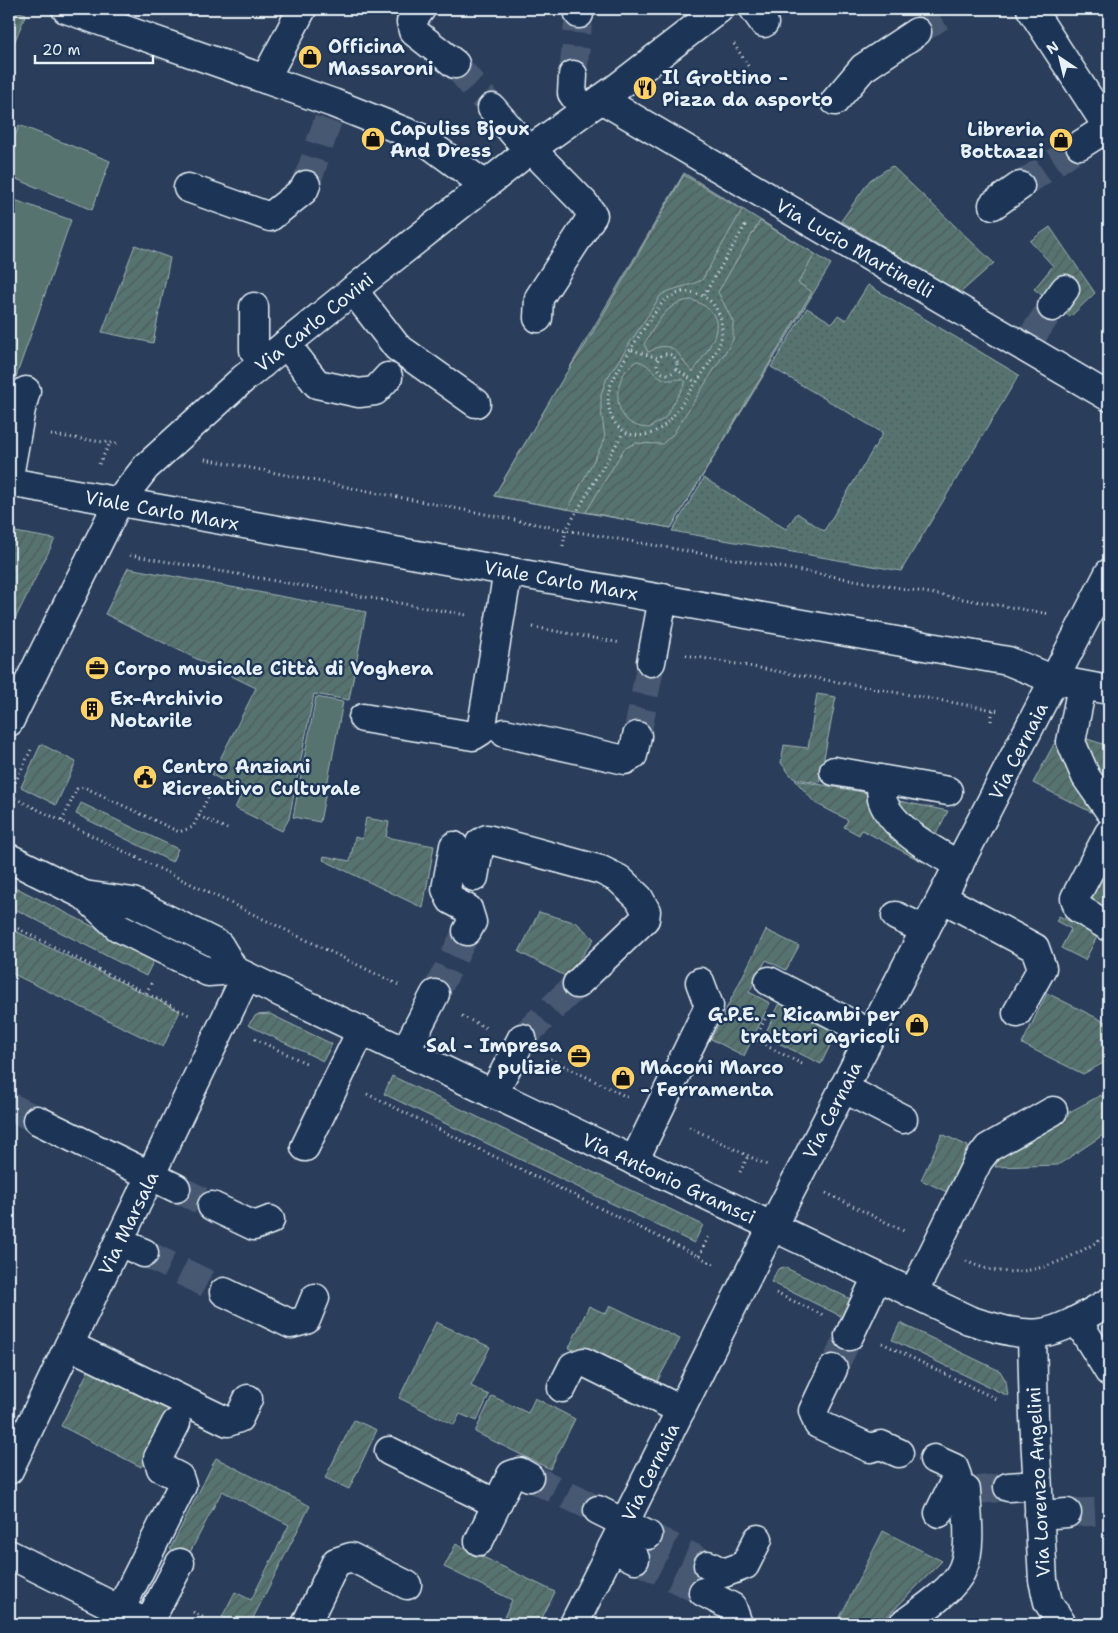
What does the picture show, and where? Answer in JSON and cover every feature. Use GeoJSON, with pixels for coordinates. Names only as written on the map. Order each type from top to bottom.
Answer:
{"type":"FeatureCollection","features":[{"type":"Feature","properties":{"kind":"street"},"geometry":{"type":"LineString","coordinates":[[66,9],[265,79],[330,112],[421,138],[485,185]]}},
{"type":"Feature","properties":{"kind":"street"},"geometry":{"type":"LineString","coordinates":[[265,79],[302,9]]}},
{"type":"Feature","properties":{"kind":"street"},"geometry":{"type":"LineString","coordinates":[[421,9],[411,22],[413,32],[455,64]]}},
{"type":"Feature","properties":{"kind":"street","name":"Via Carlo Covini"},"geometry":{"type":"LineString","coordinates":[[9,722],[118,503],[146,467],[262,364],[353,290],[530,150],[719,9]]}},
{"type":"Feature","properties":{"kind":"street"},"geometry":{"type":"LineString","coordinates":[[1031,9],[1109,128],[1080,145]]}},
{"type":"Feature","properties":{"kind":"street"},"geometry":{"type":"LineString","coordinates":[[835,101],[864,68],[917,32]]}},
{"type":"Feature","properties":{"kind":"street"},"geometry":{"type":"LineString","coordinates":[[573,75],[572,92],[592,105]]}},
{"type":"Feature","properties":{"kind":"street","name":"Via Lucio Martinelli"},"geometry":{"type":"LineString","coordinates":[[592,105],[1028,343],[1109,397]]}},
{"type":"Feature","properties":{"kind":"street"},"geometry":{"type":"LineString","coordinates":[[492,108],[530,150],[583,202],[593,215],[539,298],[538,318]]}},
{"type":"Feature","properties":{"kind":"street"},"geometry":{"type":"LineString","coordinates":[[188,188],[270,217],[304,190],[306,185]]}},
{"type":"Feature","properties":{"kind":"street"},"geometry":{"type":"LineString","coordinates":[[993,204],[1020,186]]}},
{"type":"Feature","properties":{"kind":"street"},"geometry":{"type":"LineString","coordinates":[[353,290],[397,347],[476,403]]}},
{"type":"Feature","properties":{"kind":"street"},"geometry":{"type":"LineString","coordinates":[[254,307],[254,350],[262,364]]}},
{"type":"Feature","properties":{"kind":"street"},"geometry":{"type":"LineString","coordinates":[[286,344],[317,384],[359,393],[375,391],[388,377]]}},
{"type":"Feature","properties":{"kind":"street"},"geometry":{"type":"LineString","coordinates":[[9,476],[26,391]]}},
{"type":"Feature","properties":{"kind":"street","name":"Viale Carlo Marx"},"geometry":{"type":"LineString","coordinates":[[9,482],[1008,661],[1055,680],[1109,690]]}},
{"type":"Feature","properties":{"kind":"street"},"geometry":{"type":"LineString","coordinates":[[362,718],[473,736],[481,731],[508,570]]}},
{"type":"Feature","properties":{"kind":"street","name":"Via Cernaia"},"geometry":{"type":"LineString","coordinates":[[574,1624],[624,1554],[636,1529],[681,1410],[746,1278],[1109,573]]}},
{"type":"Feature","properties":{"kind":"street"},"geometry":{"type":"LineString","coordinates":[[651,662],[663,598]]}},
{"type":"Feature","properties":{"kind":"street"},"geometry":{"type":"LineString","coordinates":[[1082,686],[1071,733],[1071,742],[1086,777],[1109,810]]}},
{"type":"Feature","properties":{"kind":"street"},"geometry":{"type":"LineString","coordinates":[[505,733],[625,760],[633,755],[637,736]]}},
{"type":"Feature","properties":{"kind":"street"},"geometry":{"type":"LineString","coordinates":[[834,771],[948,792]]}},
{"type":"Feature","properties":{"kind":"street"},"geometry":{"type":"LineString","coordinates":[[880,779],[884,803],[896,820],[931,849],[959,865]]}},
{"type":"Feature","properties":{"kind":"street"},"geometry":{"type":"LineString","coordinates":[[1109,833],[1075,898],[1078,908],[1109,927]]}},
{"type":"Feature","properties":{"kind":"street"},"geometry":{"type":"LineString","coordinates":[[474,876],[480,843],[487,839],[601,870],[619,879],[639,898],[646,912],[645,919],[577,984]]}},
{"type":"Feature","properties":{"kind":"street"},"geometry":{"type":"LineString","coordinates":[[454,846],[446,889],[450,900],[468,909],[472,922],[467,931]]}},
{"type":"Feature","properties":{"kind":"street","name":"Via Antonio Gramsci"},"geometry":{"type":"LineString","coordinates":[[9,858],[84,895],[118,927],[208,972],[240,973],[877,1278],[969,1320],[1006,1332],[1032,1336],[1061,1329],[1109,1302]]}},
{"type":"Feature","properties":{"kind":"street"},"geometry":{"type":"LineString","coordinates":[[942,898],[1035,948],[1042,968],[1017,1013]]}},
{"type":"Feature","properties":{"kind":"street"},"geometry":{"type":"LineString","coordinates":[[896,916],[925,930]]}},
{"type":"Feature","properties":{"kind":"street","name":"Via Marsala"},"geometry":{"type":"LineString","coordinates":[[9,1470],[225,1023],[240,973]]}},
{"type":"Feature","properties":{"kind":"street"},"geometry":{"type":"LineString","coordinates":[[634,1162],[709,1006],[700,982]]}},
{"type":"Feature","properties":{"kind":"street"},"geometry":{"type":"LineString","coordinates":[[775,984],[871,1034]]}},
{"type":"Feature","properties":{"kind":"street"},"geometry":{"type":"LineString","coordinates":[[405,1052],[435,994]]}},
{"type":"Feature","properties":{"kind":"street"},"geometry":{"type":"LineString","coordinates":[[305,1147],[361,1031]]}},
{"type":"Feature","properties":{"kind":"street"},"geometry":{"type":"LineString","coordinates":[[493,1094],[522,1038]]}},
{"type":"Feature","properties":{"kind":"street"},"geometry":{"type":"LineString","coordinates":[[844,1088],[903,1119]]}},
{"type":"Feature","properties":{"kind":"street"},"geometry":{"type":"LineString","coordinates":[[913,1294],[978,1161],[988,1148],[1053,1112]]}},
{"type":"Feature","properties":{"kind":"street"},"geometry":{"type":"LineString","coordinates":[[37,1120],[176,1188]]}},
{"type":"Feature","properties":{"kind":"street"},"geometry":{"type":"LineString","coordinates":[[212,1206],[254,1226],[270,1220]]}},
{"type":"Feature","properties":{"kind":"street"},"geometry":{"type":"LineString","coordinates":[[119,1242],[144,1253]]}},
{"type":"Feature","properties":{"kind":"street"},"geometry":{"type":"LineString","coordinates":[[851,1332],[877,1278]]}},
{"type":"Feature","properties":{"kind":"street"},"geometry":{"type":"LineString","coordinates":[[224,1292],[292,1324],[306,1320],[315,1298]]}},
{"type":"Feature","properties":{"kind":"street"},"geometry":{"type":"LineString","coordinates":[[1077,1320],[1109,1372]]}},
{"type":"Feature","properties":{"kind":"street","name":"Via Lorenzo Angelini"},"geometry":{"type":"LineString","coordinates":[[1032,1336],[1042,1580],[1048,1602],[1062,1624]]}},
{"type":"Feature","properties":{"kind":"street"},"geometry":{"type":"LineString","coordinates":[[69,1345],[228,1422],[239,1418],[248,1399]]}},
{"type":"Feature","properties":{"kind":"street"},"geometry":{"type":"LineString","coordinates":[[562,1388],[574,1366],[584,1362],[681,1410]]}},
{"type":"Feature","properties":{"kind":"street"},"geometry":{"type":"LineString","coordinates":[[833,1369],[813,1412],[818,1424],[870,1448],[880,1445],[899,1453]]}},
{"type":"Feature","properties":{"kind":"street"},"geometry":{"type":"LineString","coordinates":[[120,1610],[182,1486],[179,1477],[161,1468],[158,1458],[176,1423]]}},
{"type":"Feature","properties":{"kind":"street"},"geometry":{"type":"LineString","coordinates":[[388,1450],[497,1504]]}},
{"type":"Feature","properties":{"kind":"street"},"geometry":{"type":"LineString","coordinates":[[903,1624],[940,1596],[963,1569],[969,1531],[966,1488],[957,1476],[954,1468],[934,1459]]}},
{"type":"Feature","properties":{"kind":"street"},"geometry":{"type":"LineString","coordinates":[[479,1541],[511,1476],[520,1472],[529,1477]]}},
{"type":"Feature","properties":{"kind":"street"},"geometry":{"type":"LineString","coordinates":[[1008,1487],[1038,1485]]}},
{"type":"Feature","properties":{"kind":"street"},"geometry":{"type":"LineString","coordinates":[[939,1513],[966,1488]]}},
{"type":"Feature","properties":{"kind":"street"},"geometry":{"type":"LineString","coordinates":[[598,1510],[636,1529]]}},
{"type":"Feature","properties":{"kind":"street"},"geometry":{"type":"LineString","coordinates":[[1039,1515],[1067,1513]]}},
{"type":"Feature","properties":{"kind":"street"},"geometry":{"type":"LineString","coordinates":[[708,1565],[724,1573],[745,1565],[758,1539]]}},
{"type":"Feature","properties":{"kind":"street"},"geometry":{"type":"LineString","coordinates":[[9,1554],[148,1624],[180,1562]]}},
{"type":"Feature","properties":{"kind":"street"},"geometry":{"type":"LineString","coordinates":[[306,1624],[336,1562],[351,1557],[407,1584]]}},
{"type":"Feature","properties":{"kind":"street"},"geometry":{"type":"LineString","coordinates":[[703,1592],[732,1607],[738,1624]]}},
{"type":"Feature","properties":{"kind":"path"},"geometry":{"type":"LineString","coordinates":[[704,295],[748,222]]}},
{"type":"Feature","properties":{"kind":"path"},"geometry":{"type":"LineString","coordinates":[[682,292],[704,295],[721,316],[720,344],[675,413],[658,430],[637,436],[623,433],[612,417],[609,396],[614,378],[632,350],[665,301],[682,292]]}},
{"type":"Feature","properties":{"kind":"path"},"geometry":{"type":"LineString","coordinates":[[632,350],[658,358]]}},
{"type":"Feature","properties":{"kind":"path"},"geometry":{"type":"LineString","coordinates":[[662,354],[669,354],[675,357],[678,363],[676,369],[665,375],[659,371],[656,365],[658,358],[662,354]]}},
{"type":"Feature","properties":{"kind":"path"},"geometry":{"type":"LineString","coordinates":[[676,369],[695,382]]}},
{"type":"Feature","properties":{"kind":"path"},"geometry":{"type":"LineString","coordinates":[[17,429],[120,444]]}},
{"type":"Feature","properties":{"kind":"path"},"geometry":{"type":"LineString","coordinates":[[558,580],[566,530],[623,433]]}},
{"type":"Feature","properties":{"kind":"path"},"geometry":{"type":"LineString","coordinates":[[175,440],[188,446],[196,458],[566,530],[1060,616],[1081,598],[1096,599]]}},
{"type":"Feature","properties":{"kind":"path"},"geometry":{"type":"LineString","coordinates":[[62,821],[77,789],[84,787],[179,832],[193,827],[213,787]]}},
{"type":"Feature","properties":{"kind":"path"},"geometry":{"type":"LineString","coordinates":[[199,816],[227,829]]}},
{"type":"Feature","properties":{"kind":"path"},"geometry":{"type":"LineString","coordinates":[[9,924],[198,1020],[225,1023],[746,1278],[851,1332],[1005,1403]]}},
{"type":"Feature","properties":{"kind":"path"},"geometry":{"type":"LineString","coordinates":[[775,984],[755,1040],[804,1065]]}},
{"type":"Feature","properties":{"kind":"green space"},"geometry":{"type":"Polygon","coordinates":[[[9,9],[26,14],[9,55],[9,9]]]}},
{"type":"Feature","properties":{"kind":"green space"},"geometry":{"type":"Polygon","coordinates":[[[19,125],[110,161],[92,210],[9,176],[9,153],[19,125]]]}},
{"type":"Feature","properties":{"kind":"green space"},"geometry":{"type":"Polygon","coordinates":[[[892,166],[994,263],[960,293],[841,221],[870,180],[892,166]]]}},
{"type":"Feature","properties":{"kind":"green space"},"geometry":{"type":"Polygon","coordinates":[[[684,173],[831,264],[671,528],[494,496],[637,254],[684,173]]]}},
{"type":"Feature","properties":{"kind":"green space"},"geometry":{"type":"Polygon","coordinates":[[[684,175],[742,210],[702,280],[661,295],[606,380],[601,395],[605,439],[568,509],[494,496],[565,375],[585,346],[684,175]]]}},
{"type":"Feature","properties":{"kind":"green space"},"geometry":{"type":"Polygon","coordinates":[[[9,198],[71,220],[11,391],[9,391],[9,198]]]}},
{"type":"Feature","properties":{"kind":"green space"},"geometry":{"type":"Polygon","coordinates":[[[760,221],[815,254],[798,283],[812,292],[671,528],[586,512],[624,449],[635,443],[662,444],[673,434],[733,340],[733,322],[718,292],[760,221]]]}},
{"type":"Feature","properties":{"kind":"green space"},"geometry":{"type":"Polygon","coordinates":[[[1050,227],[1095,293],[1070,317],[1034,289],[1053,266],[1030,241],[1050,227]]]}},
{"type":"Feature","properties":{"kind":"green space"},"geometry":{"type":"Polygon","coordinates":[[[135,245],[170,258],[153,343],[102,332],[135,245]]]}},
{"type":"Feature","properties":{"kind":"green space"},"geometry":{"type":"Polygon","coordinates":[[[868,285],[1019,375],[901,571],[672,531],[704,478],[786,529],[797,513],[824,531],[883,433],[771,367],[807,308],[832,323],[838,315],[846,320],[868,285]]]}},
{"type":"Feature","properties":{"kind":"green space"},"geometry":{"type":"Polygon","coordinates":[[[692,300],[713,314],[716,323],[712,342],[693,372],[671,348],[659,347],[648,352],[644,344],[669,309],[675,304],[692,300]]]}},
{"type":"Feature","properties":{"kind":"green space"},"geometry":{"type":"Polygon","coordinates":[[[637,361],[645,364],[662,378],[667,380],[681,379],[686,382],[665,418],[649,428],[635,425],[626,419],[620,410],[618,399],[622,376],[637,361]]]}},
{"type":"Feature","properties":{"kind":"green space"},"geometry":{"type":"Polygon","coordinates":[[[9,531],[55,539],[9,631],[9,531]]]}},
{"type":"Feature","properties":{"kind":"green space"},"geometry":{"type":"Polygon","coordinates":[[[128,568],[366,612],[349,700],[314,694],[289,819],[282,831],[235,808],[243,791],[212,775],[256,688],[105,614],[128,568]]]}},
{"type":"Feature","properties":{"kind":"green space"},"geometry":{"type":"Polygon","coordinates":[[[817,694],[836,697],[819,783],[793,778],[781,763],[784,745],[808,748],[817,694]]]}},
{"type":"Feature","properties":{"kind":"green space"},"geometry":{"type":"Polygon","coordinates":[[[316,697],[343,702],[320,822],[293,817],[316,697]]]}},
{"type":"Feature","properties":{"kind":"green space"},"geometry":{"type":"Polygon","coordinates":[[[1061,731],[1103,818],[1033,783],[1061,731]]]}},
{"type":"Feature","properties":{"kind":"green space"},"geometry":{"type":"Polygon","coordinates":[[[1081,737],[1109,746],[1109,789],[1099,775],[1081,737]]]}},
{"type":"Feature","properties":{"kind":"green space"},"geometry":{"type":"Polygon","coordinates":[[[41,744],[76,762],[56,805],[21,787],[41,744]]]}},
{"type":"Feature","properties":{"kind":"green space"},"geometry":{"type":"Polygon","coordinates":[[[795,780],[868,793],[925,858],[923,862],[862,830],[859,835],[844,827],[848,820],[815,803],[795,780]]]}},
{"type":"Feature","properties":{"kind":"green space"},"geometry":{"type":"Polygon","coordinates":[[[899,801],[948,811],[935,836],[903,809],[899,801]]]}},
{"type":"Feature","properties":{"kind":"green space"},"geometry":{"type":"Polygon","coordinates":[[[81,803],[178,849],[172,862],[76,814],[81,803]]]}},
{"type":"Feature","properties":{"kind":"green space"},"geometry":{"type":"Polygon","coordinates":[[[366,818],[389,822],[386,837],[434,846],[423,908],[323,860],[324,856],[350,861],[355,837],[362,839],[366,818]]]}},
{"type":"Feature","properties":{"kind":"green space"},"geometry":{"type":"Polygon","coordinates":[[[1109,867],[1109,915],[1089,899],[1109,867]]]}},
{"type":"Feature","properties":{"kind":"green space"},"geometry":{"type":"Polygon","coordinates":[[[9,884],[155,958],[146,976],[9,906],[9,884]]]}},
{"type":"Feature","properties":{"kind":"green space"},"geometry":{"type":"Polygon","coordinates":[[[539,912],[577,923],[594,939],[567,977],[519,952],[539,912]]]}},
{"type":"Feature","properties":{"kind":"green space"},"geometry":{"type":"Polygon","coordinates":[[[1059,916],[1098,935],[1085,960],[1061,948],[1071,929],[1056,921],[1059,916]]]}},
{"type":"Feature","properties":{"kind":"green space"},"geometry":{"type":"Polygon","coordinates":[[[9,928],[180,1011],[163,1047],[9,972],[9,928]]]}},
{"type":"Feature","properties":{"kind":"green space"},"geometry":{"type":"Polygon","coordinates":[[[766,930],[799,946],[786,970],[766,960],[749,992],[770,1003],[744,1056],[711,1039],[766,930]]]}},
{"type":"Feature","properties":{"kind":"green space"},"geometry":{"type":"Polygon","coordinates":[[[1047,993],[1109,1024],[1109,1060],[1083,1074],[1022,1044],[1047,993]]]}},
{"type":"Feature","properties":{"kind":"green space"},"geometry":{"type":"Polygon","coordinates":[[[780,1003],[837,1031],[821,1064],[764,1036],[780,1003]]]}},
{"type":"Feature","properties":{"kind":"green space"},"geometry":{"type":"Polygon","coordinates":[[[270,1014],[332,1044],[323,1061],[248,1025],[256,1015],[270,1014]]]}},
{"type":"Feature","properties":{"kind":"green space"},"geometry":{"type":"Polygon","coordinates":[[[392,1076],[703,1225],[694,1243],[384,1094],[392,1076]]]}},
{"type":"Feature","properties":{"kind":"green space"},"geometry":{"type":"Polygon","coordinates":[[[1101,1095],[1109,1106],[1109,1131],[1058,1165],[995,1167],[1003,1148],[1101,1095]]]}},
{"type":"Feature","properties":{"kind":"green space"},"geometry":{"type":"Polygon","coordinates":[[[942,1134],[968,1146],[947,1192],[921,1180],[942,1134]]]}},
{"type":"Feature","properties":{"kind":"green space"},"geometry":{"type":"Polygon","coordinates":[[[784,1267],[855,1301],[847,1319],[771,1282],[778,1269],[784,1267]]]}},
{"type":"Feature","properties":{"kind":"green space"},"geometry":{"type":"Polygon","coordinates":[[[610,1305],[680,1339],[653,1389],[569,1348],[589,1306],[606,1314],[610,1305]]]}},
{"type":"Feature","properties":{"kind":"green space"},"geometry":{"type":"Polygon","coordinates":[[[436,1322],[490,1347],[471,1386],[489,1395],[477,1421],[460,1414],[454,1425],[399,1398],[436,1322]]]}},
{"type":"Feature","properties":{"kind":"green space"},"geometry":{"type":"Polygon","coordinates":[[[900,1323],[1000,1371],[1006,1381],[1008,1396],[892,1340],[900,1323]]]}},
{"type":"Feature","properties":{"kind":"green space"},"geometry":{"type":"Polygon","coordinates":[[[91,1365],[172,1407],[141,1467],[61,1426],[91,1365]]]}},
{"type":"Feature","properties":{"kind":"green space"},"geometry":{"type":"Polygon","coordinates":[[[492,1396],[528,1413],[535,1398],[575,1419],[550,1469],[475,1432],[492,1396]]]}},
{"type":"Feature","properties":{"kind":"green space"},"geometry":{"type":"Polygon","coordinates":[[[354,1420],[377,1430],[349,1489],[325,1478],[354,1420]]]}},
{"type":"Feature","properties":{"kind":"green space"},"geometry":{"type":"Polygon","coordinates":[[[216,1458],[310,1506],[250,1624],[237,1624],[222,1617],[235,1592],[251,1600],[289,1525],[222,1491],[187,1558],[170,1549],[216,1458]]]}},
{"type":"Feature","properties":{"kind":"green space"},"geometry":{"type":"Polygon","coordinates":[[[883,1531],[942,1561],[880,1624],[842,1624],[839,1619],[883,1531]]]}},
{"type":"Feature","properties":{"kind":"green space"},"geometry":{"type":"Polygon","coordinates":[[[456,1544],[555,1592],[539,1624],[501,1624],[512,1600],[444,1567],[456,1544]]]}},
{"type":"Feature","properties":{"kind":"tunnel"},"geometry":{"type":"LineString","coordinates":[[917,32],[951,9]]}},
{"type":"Feature","properties":{"kind":"tunnel"},"geometry":{"type":"LineString","coordinates":[[573,75],[579,14]]}},
{"type":"Feature","properties":{"kind":"tunnel"},"geometry":{"type":"LineString","coordinates":[[455,64],[492,108]]}},
{"type":"Feature","properties":{"kind":"tunnel"},"geometry":{"type":"LineString","coordinates":[[306,185],[328,120]]}},
{"type":"Feature","properties":{"kind":"tunnel"},"geometry":{"type":"LineString","coordinates":[[1020,186],[1080,145]]}},
{"type":"Feature","properties":{"kind":"tunnel"},"geometry":{"type":"LineString","coordinates":[[1031,338],[1052,307]]}},
{"type":"Feature","properties":{"kind":"tunnel"},"geometry":{"type":"LineString","coordinates":[[637,736],[651,662]]}},
{"type":"Feature","properties":{"kind":"tunnel"},"geometry":{"type":"LineString","coordinates":[[435,994],[467,931]]}},
{"type":"Feature","properties":{"kind":"tunnel"},"geometry":{"type":"LineString","coordinates":[[522,1038],[577,984]]}},
{"type":"Feature","properties":{"kind":"tunnel"},"geometry":{"type":"LineString","coordinates":[[9,1106],[37,1120]]}},
{"type":"Feature","properties":{"kind":"tunnel"},"geometry":{"type":"LineString","coordinates":[[176,1188],[212,1206]]}},
{"type":"Feature","properties":{"kind":"tunnel"},"geometry":{"type":"LineString","coordinates":[[144,1253],[224,1292]]}},
{"type":"Feature","properties":{"kind":"tunnel"},"geometry":{"type":"LineString","coordinates":[[833,1369],[849,1336]]}},
{"type":"Feature","properties":{"kind":"tunnel"},"geometry":{"type":"LineString","coordinates":[[529,1477],[598,1510]]}},
{"type":"Feature","properties":{"kind":"tunnel"},"geometry":{"type":"LineString","coordinates":[[978,1490],[1008,1487]]}},
{"type":"Feature","properties":{"kind":"tunnel"},"geometry":{"type":"LineString","coordinates":[[1067,1513],[1109,1511]]}},
{"type":"Feature","properties":{"kind":"tunnel"},"geometry":{"type":"LineString","coordinates":[[648,1535],[708,1565]]}},
{"type":"Feature","properties":{"kind":"tunnel"},"geometry":{"type":"LineString","coordinates":[[635,1559],[703,1592]]}},
{"type":"Feature","properties":{"kind":"place","name":"Officina Massaroni"},"geometry":{"type":"Point","coordinates":[310,57]}},
{"type":"Feature","properties":{"kind":"place","name":"Il Grottino - Pizza da asporto"},"geometry":{"type":"Point","coordinates":[645,88]}},
{"type":"Feature","properties":{"kind":"place","name":"Capuliss Bjoux And Dress"},"geometry":{"type":"Point","coordinates":[373,139]}},
{"type":"Feature","properties":{"kind":"place","name":"Libreria Bottazzi"},"geometry":{"type":"Point","coordinates":[1061,140]}},
{"type":"Feature","properties":{"kind":"place","name":"Corpo musicale Città di Voghera"},"geometry":{"type":"Point","coordinates":[97,668]}},
{"type":"Feature","properties":{"kind":"place","name":"Ex-Archivio Notarile"},"geometry":{"type":"Point","coordinates":[92,709]}},
{"type":"Feature","properties":{"kind":"place","name":"Centro Anziani Ricreativo Culturale"},"geometry":{"type":"Point","coordinates":[145,777]}},
{"type":"Feature","properties":{"kind":"place","name":"G.P.E. - Ricambi per trattori agricoli"},"geometry":{"type":"Point","coordinates":[917,1025]}},
{"type":"Feature","properties":{"kind":"place","name":"Sal - Impresa pulizie"},"geometry":{"type":"Point","coordinates":[579,1056]}},
{"type":"Feature","properties":{"kind":"place","name":"Maconi Marco - Ferramenta"},"geometry":{"type":"Point","coordinates":[623,1078]}}]}
